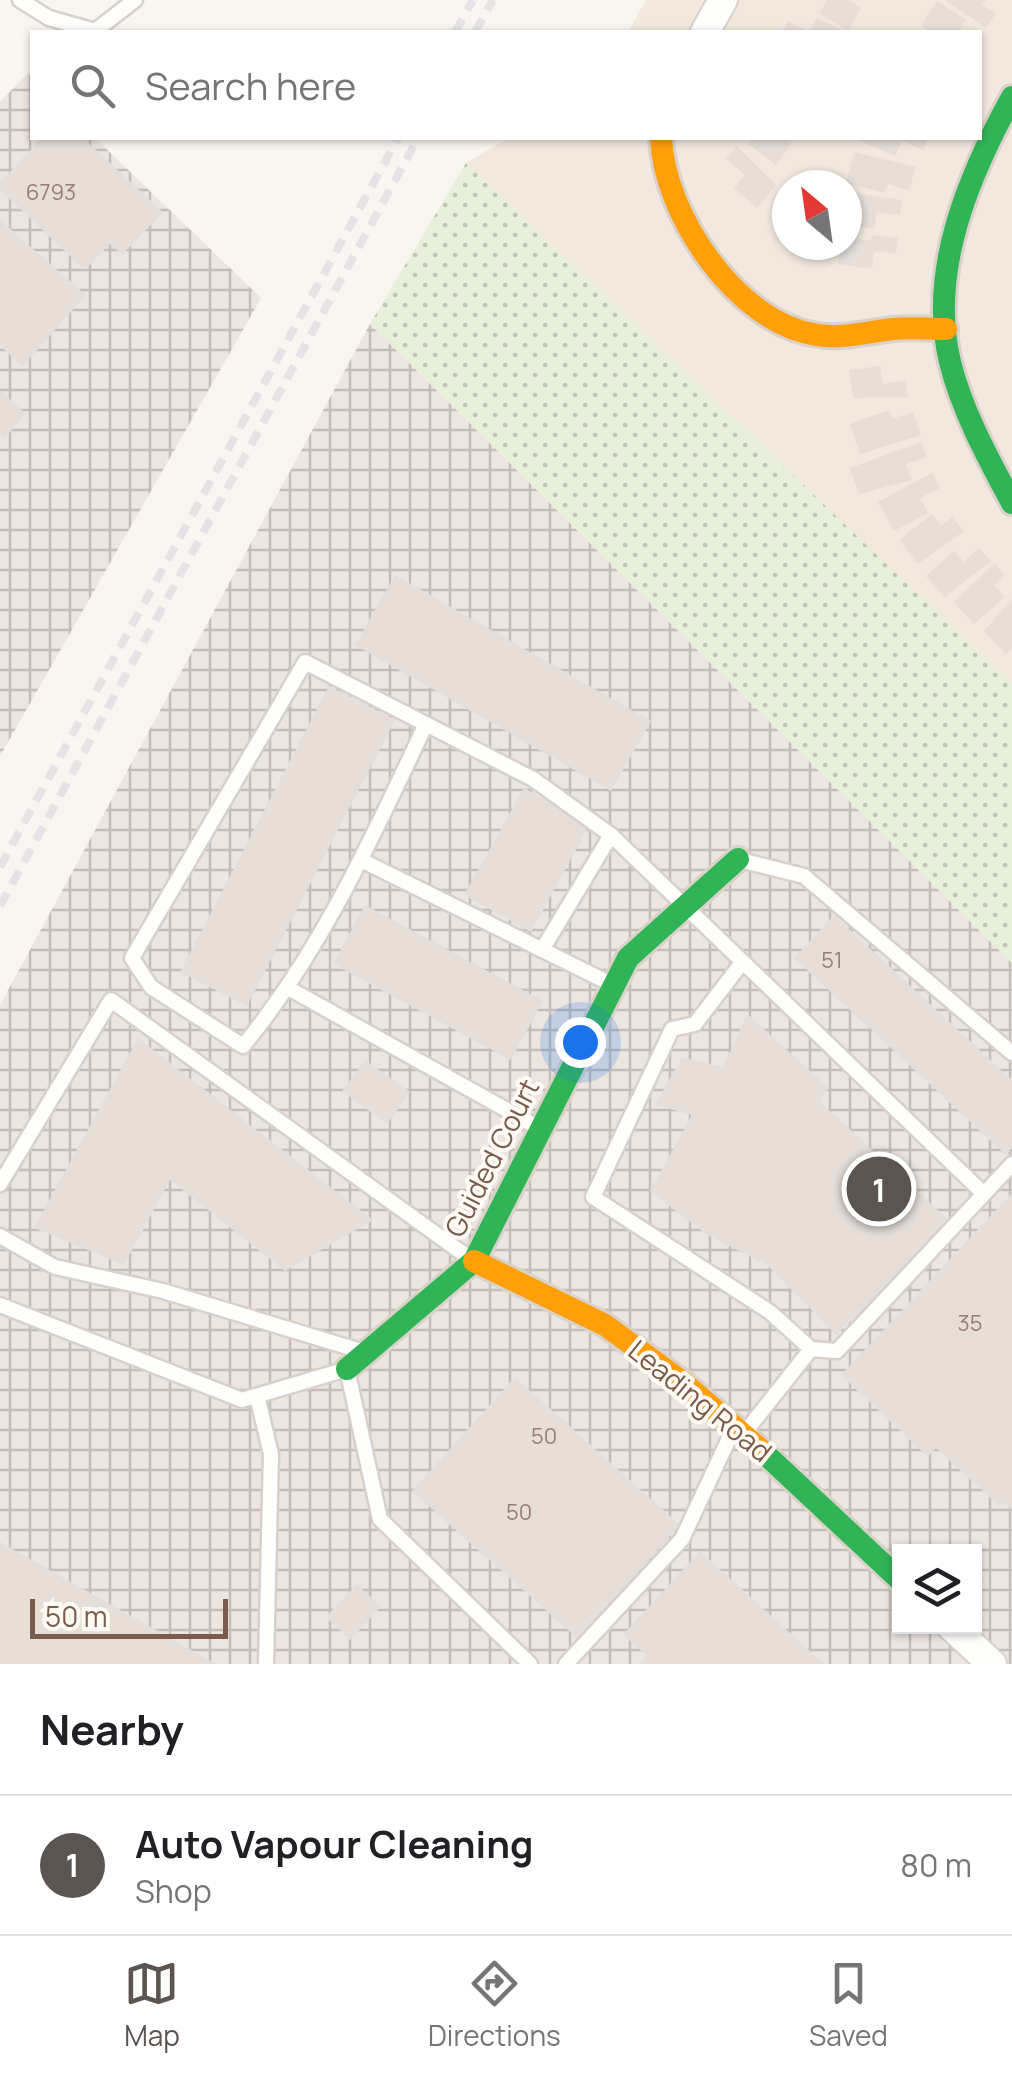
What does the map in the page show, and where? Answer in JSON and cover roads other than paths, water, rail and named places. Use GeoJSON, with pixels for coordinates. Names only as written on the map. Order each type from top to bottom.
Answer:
{"type":"FeatureCollection","features":[{"type":"Feature","properties":{"kind":"street"},"geometry":{"type":"LineString","coordinates":[[706,30],[723,0]]}},
{"type":"Feature","properties":{"kind":"street"},"geometry":{"type":"LineString","coordinates":[[1012,97],[993,129],[961,204],[953,240],[946,329],[949,359],[983,449],[1012,503]]}},
{"type":"Feature","properties":{"kind":"street"},"geometry":{"type":"LineString","coordinates":[[661,140],[659,153],[678,215],[741,291],[781,323],[810,334],[838,337],[903,328],[946,329]]}},
{"type":"Feature","properties":{"kind":"street","name":"Guided Court"},"geometry":{"type":"LineString","coordinates":[[347,1369],[474,1261],[628,958],[738,859]]}},
{"type":"Feature","properties":{"kind":"street","name":"Leading Road"},"geometry":{"type":"LineString","coordinates":[[474,1261],[602,1324],[741,1428],[892,1572]]}},
{"type":"Feature","properties":{"kind":"street"},"geometry":{"type":"LineString","coordinates":[[960,1634],[992,1664]]}},
{"type":"Feature","properties":{"kind":"lane"},"geometry":{"type":"LineString","coordinates":[[20,0],[49,18],[91,30]]}},
{"type":"Feature","properties":{"kind":"lane"},"geometry":{"type":"LineString","coordinates":[[96,30],[135,0]]}},
{"type":"Feature","properties":{"kind":"lane"},"geometry":{"type":"LineString","coordinates":[[426,724],[361,860],[290,989],[243,1046],[152,987],[132,958],[305,662],[533,778],[611,835],[984,1194]]}},
{"type":"Feature","properties":{"kind":"lane"},"geometry":{"type":"LineString","coordinates":[[542,950],[611,835]]}},
{"type":"Feature","properties":{"kind":"lane"},"geometry":{"type":"LineString","coordinates":[[738,859],[804,876],[1012,1053]]}},
{"type":"Feature","properties":{"kind":"lane"},"geometry":{"type":"LineString","coordinates":[[361,860],[614,986]]}},
{"type":"Feature","properties":{"kind":"lane"},"geometry":{"type":"LineString","coordinates":[[741,964],[696,1024],[672,1029],[593,1196],[770,1312],[811,1349],[837,1351],[1012,1164]]}},
{"type":"Feature","properties":{"kind":"lane"},"geometry":{"type":"LineString","coordinates":[[290,989],[540,1128]]}},
{"type":"Feature","properties":{"kind":"lane"},"geometry":{"type":"LineString","coordinates":[[0,1184],[111,1000],[474,1261]]}},
{"type":"Feature","properties":{"kind":"lane"},"geometry":{"type":"LineString","coordinates":[[0,1236],[56,1267],[163,1291],[366,1352]]}},
{"type":"Feature","properties":{"kind":"lane"},"geometry":{"type":"LineString","coordinates":[[0,1306],[242,1400],[347,1369],[380,1519],[530,1664]]}},
{"type":"Feature","properties":{"kind":"lane"},"geometry":{"type":"LineString","coordinates":[[566,1664],[682,1539],[741,1428],[811,1349]]}},
{"type":"Feature","properties":{"kind":"lane"},"geometry":{"type":"LineString","coordinates":[[257,1396],[272,1454],[266,1664]]}},
{"type":"Feature","properties":{"kind":"railway"},"geometry":{"type":"LineString","coordinates":[[456,30],[473,0]]}},
{"type":"Feature","properties":{"kind":"railway"},"geometry":{"type":"LineString","coordinates":[[476,30],[493,0]]}},
{"type":"Feature","properties":{"kind":"railway"},"geometry":{"type":"LineString","coordinates":[[0,867],[397,140]]}},
{"type":"Feature","properties":{"kind":"railway"},"geometry":{"type":"LineString","coordinates":[[0,906],[417,140]]}},
{"type":"Feature","properties":{"kind":"place","name":"Auto Vapour Cleaning"},"geometry":{"type":"Point","coordinates":[879,1189]}}]}
